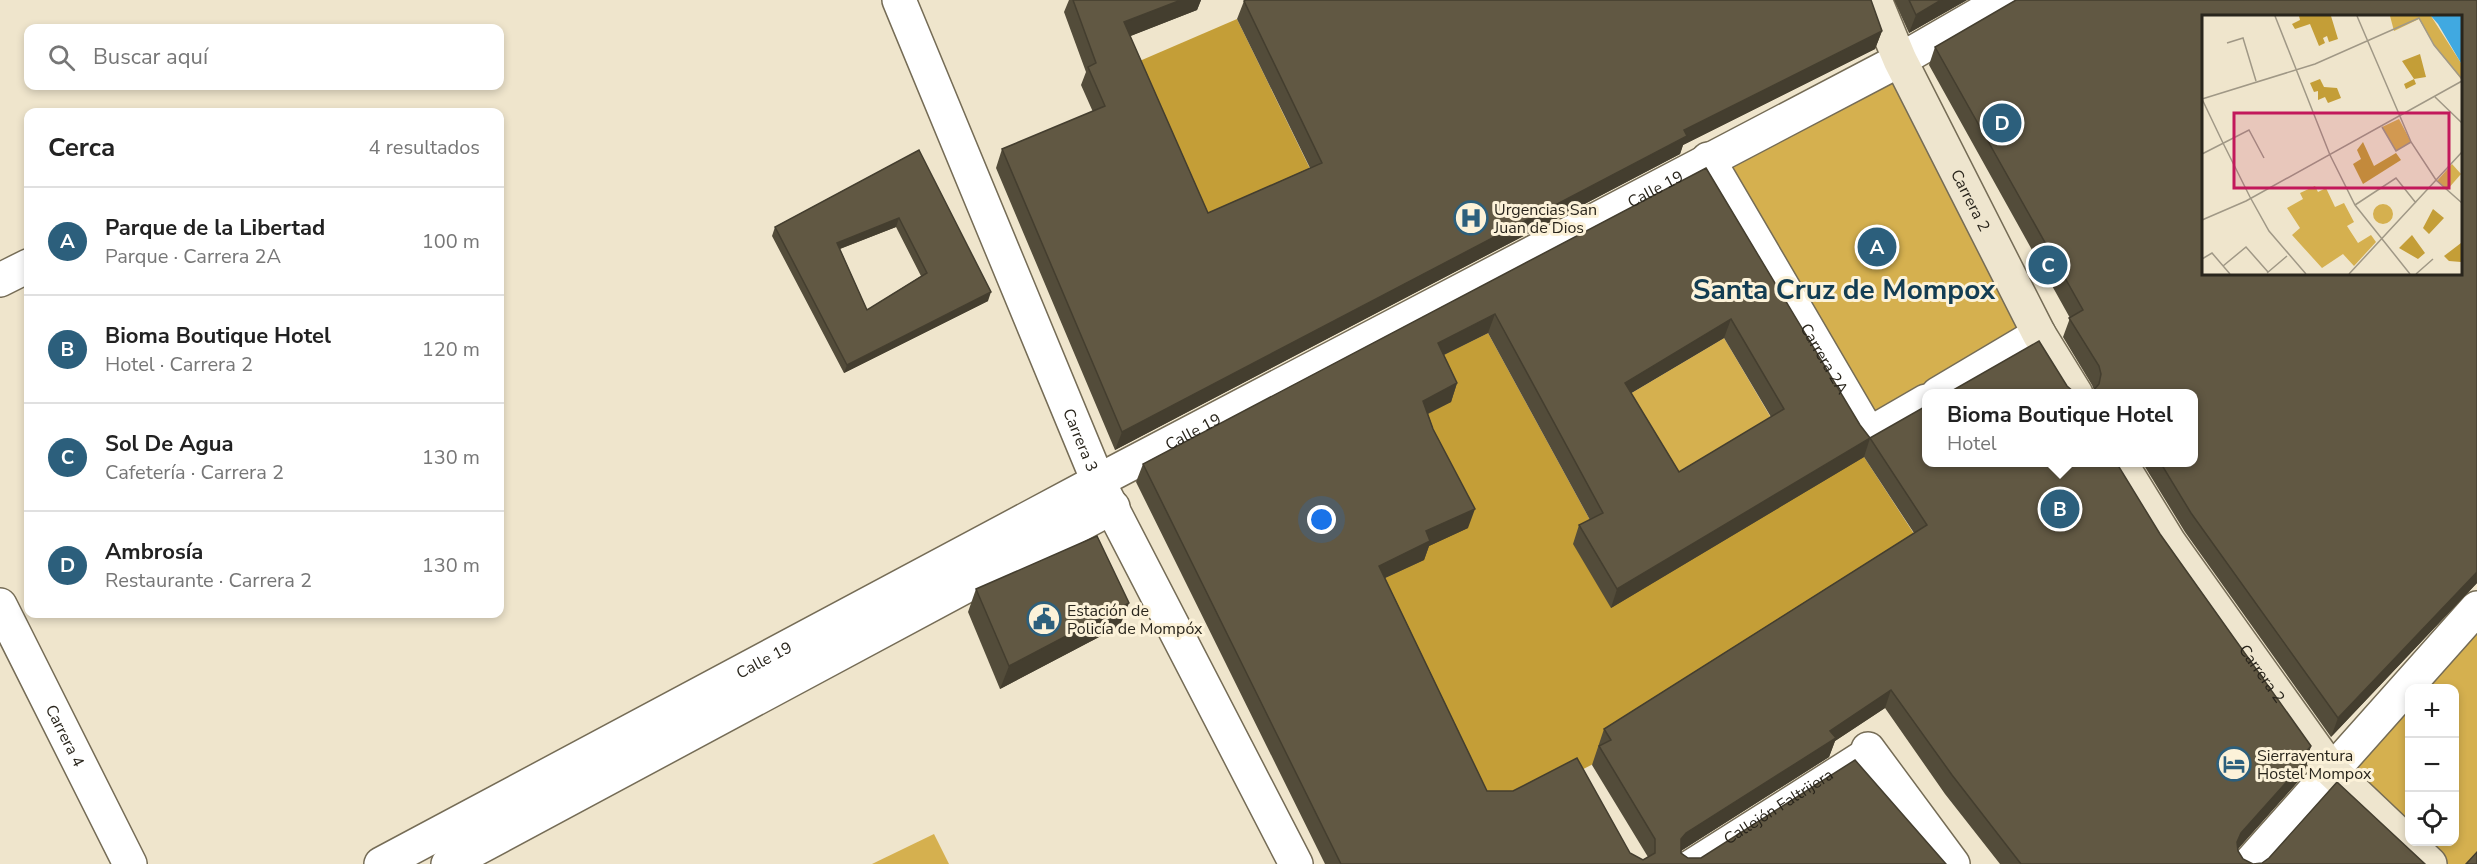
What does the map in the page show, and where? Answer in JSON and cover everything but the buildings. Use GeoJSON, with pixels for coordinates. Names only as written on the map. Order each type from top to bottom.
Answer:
{"type":"FeatureCollection","features":[{"type":"Feature","properties":{"kind":"main road","name":"Carrera 2"},"geometry":{"type":"LineString","coordinates":[[1875,0],[1900,60],[2039,334],[2073,389]]}},
{"type":"Feature","properties":{"kind":"main road","name":"Carrera 2"},"geometry":{"type":"LineString","coordinates":[[2123,467],[2169,542],[2332,771],[2430,864]]}},
{"type":"Feature","properties":{"kind":"street","name":"Carrera 3"},"geometry":{"type":"LineString","coordinates":[[899,0],[1106,494],[1296,864]]}},
{"type":"Feature","properties":{"kind":"street","name":"Calle 19"},"geometry":{"type":"LineString","coordinates":[[448,864],[1708,159],[1900,60],[2004,0]]}},
{"type":"Feature","properties":{"kind":"street","name":"Carrera 2A"},"geometry":{"type":"LineString","coordinates":[[1708,159],[1869,434],[1922,402]]}},
{"type":"Feature","properties":{"kind":"street"},"geometry":{"type":"LineString","coordinates":[[0,280],[24,268]]}},
{"type":"Feature","properties":{"kind":"street"},"geometry":{"type":"LineString","coordinates":[[1945,389],[2039,334]]}},
{"type":"Feature","properties":{"kind":"street","name":"Calle 19"},"geometry":{"type":"LineString","coordinates":[[381,864],[1106,494]]}},
{"type":"Feature","properties":{"kind":"street","name":"Carrera 4"},"geometry":{"type":"LineString","coordinates":[[0,605],[129,864]]}},
{"type":"Feature","properties":{"kind":"street"},"geometry":{"type":"LineString","coordinates":[[2249,864],[2477,608]]}},
{"type":"Feature","properties":{"kind":"street"},"geometry":{"type":"LineString","coordinates":[[1868,749],[1953,864]]}},
{"type":"Feature","properties":{"kind":"lane","name":"Callejón Faltrijera"},"geometry":{"type":"LineString","coordinates":[[1688,864],[1868,749]]}},
{"type":"Feature","properties":{"kind":"shaded area"},"geometry":{"type":"Polygon","coordinates":[[[1237,19],[1316,181],[1210,228],[1128,66],[1237,19]]]}},
{"type":"Feature","properties":{"kind":"shaded area"},"geometry":{"type":"Polygon","coordinates":[[[1900,60],[2039,334],[1946,389],[1922,389],[1922,403],[1869,434],[1708,159],[1900,60]]]}},
{"type":"Feature","properties":{"kind":"shaded area"},"geometry":{"type":"Polygon","coordinates":[[[1488,333],[1596,531],[1864,457],[1920,543],[1598,748],[1605,758],[1485,819],[1370,585],[1423,560],[1413,421],[1431,361],[1488,333]]]}},
{"type":"Feature","properties":{"kind":"shaded area"},"geometry":{"type":"Polygon","coordinates":[[[1724,338],[1777,428],[1672,491],[1618,401],[1724,338]]]}},
{"type":"Feature","properties":{"kind":"shaded area"},"geometry":{"type":"Polygon","coordinates":[[[2477,622],[2477,861],[2474,864],[2430,864],[2411,846],[2459,846],[2459,684],[2422,684],[2477,622]]]}},
{"type":"Feature","properties":{"kind":"shaded area"},"geometry":{"type":"Polygon","coordinates":[[[2405,703],[2405,841],[2338,778],[2405,703]]]}},
{"type":"Feature","properties":{"kind":"shaded area"},"geometry":{"type":"Polygon","coordinates":[[[934,834],[949,864],[872,864],[934,834]]]}},
{"type":"Feature","properties":{"kind":"place","name":"Ambrosía"},"geometry":{"type":"Point","coordinates":[2002,123]}},
{"type":"Feature","properties":{"kind":"place","name":"Urgencias San Juan de Dios"},"geometry":{"type":"Point","coordinates":[1471,218]}},
{"type":"Feature","properties":{"kind":"place","name":"Parque de la Libertad"},"geometry":{"type":"Point","coordinates":[1877,247]}},
{"type":"Feature","properties":{"kind":"place","name":"Sol De Agua"},"geometry":{"type":"Point","coordinates":[2048,265]}},
{"type":"Feature","properties":{"kind":"place","name":"Bioma Boutique Hotel"},"geometry":{"type":"Point","coordinates":[2060,509]}},
{"type":"Feature","properties":{"kind":"place","name":"Estación de Policía de Mompóx"},"geometry":{"type":"Point","coordinates":[1044,619]}},
{"type":"Feature","properties":{"kind":"place","name":"Sierraventura Hostel Mompox"},"geometry":{"type":"Point","coordinates":[2234,764]}},
{"type":"Feature","properties":{"kind":"district","name":"Santa Cruz de Mompox"},"geometry":{"type":"Point","coordinates":[1844,289]}}]}
